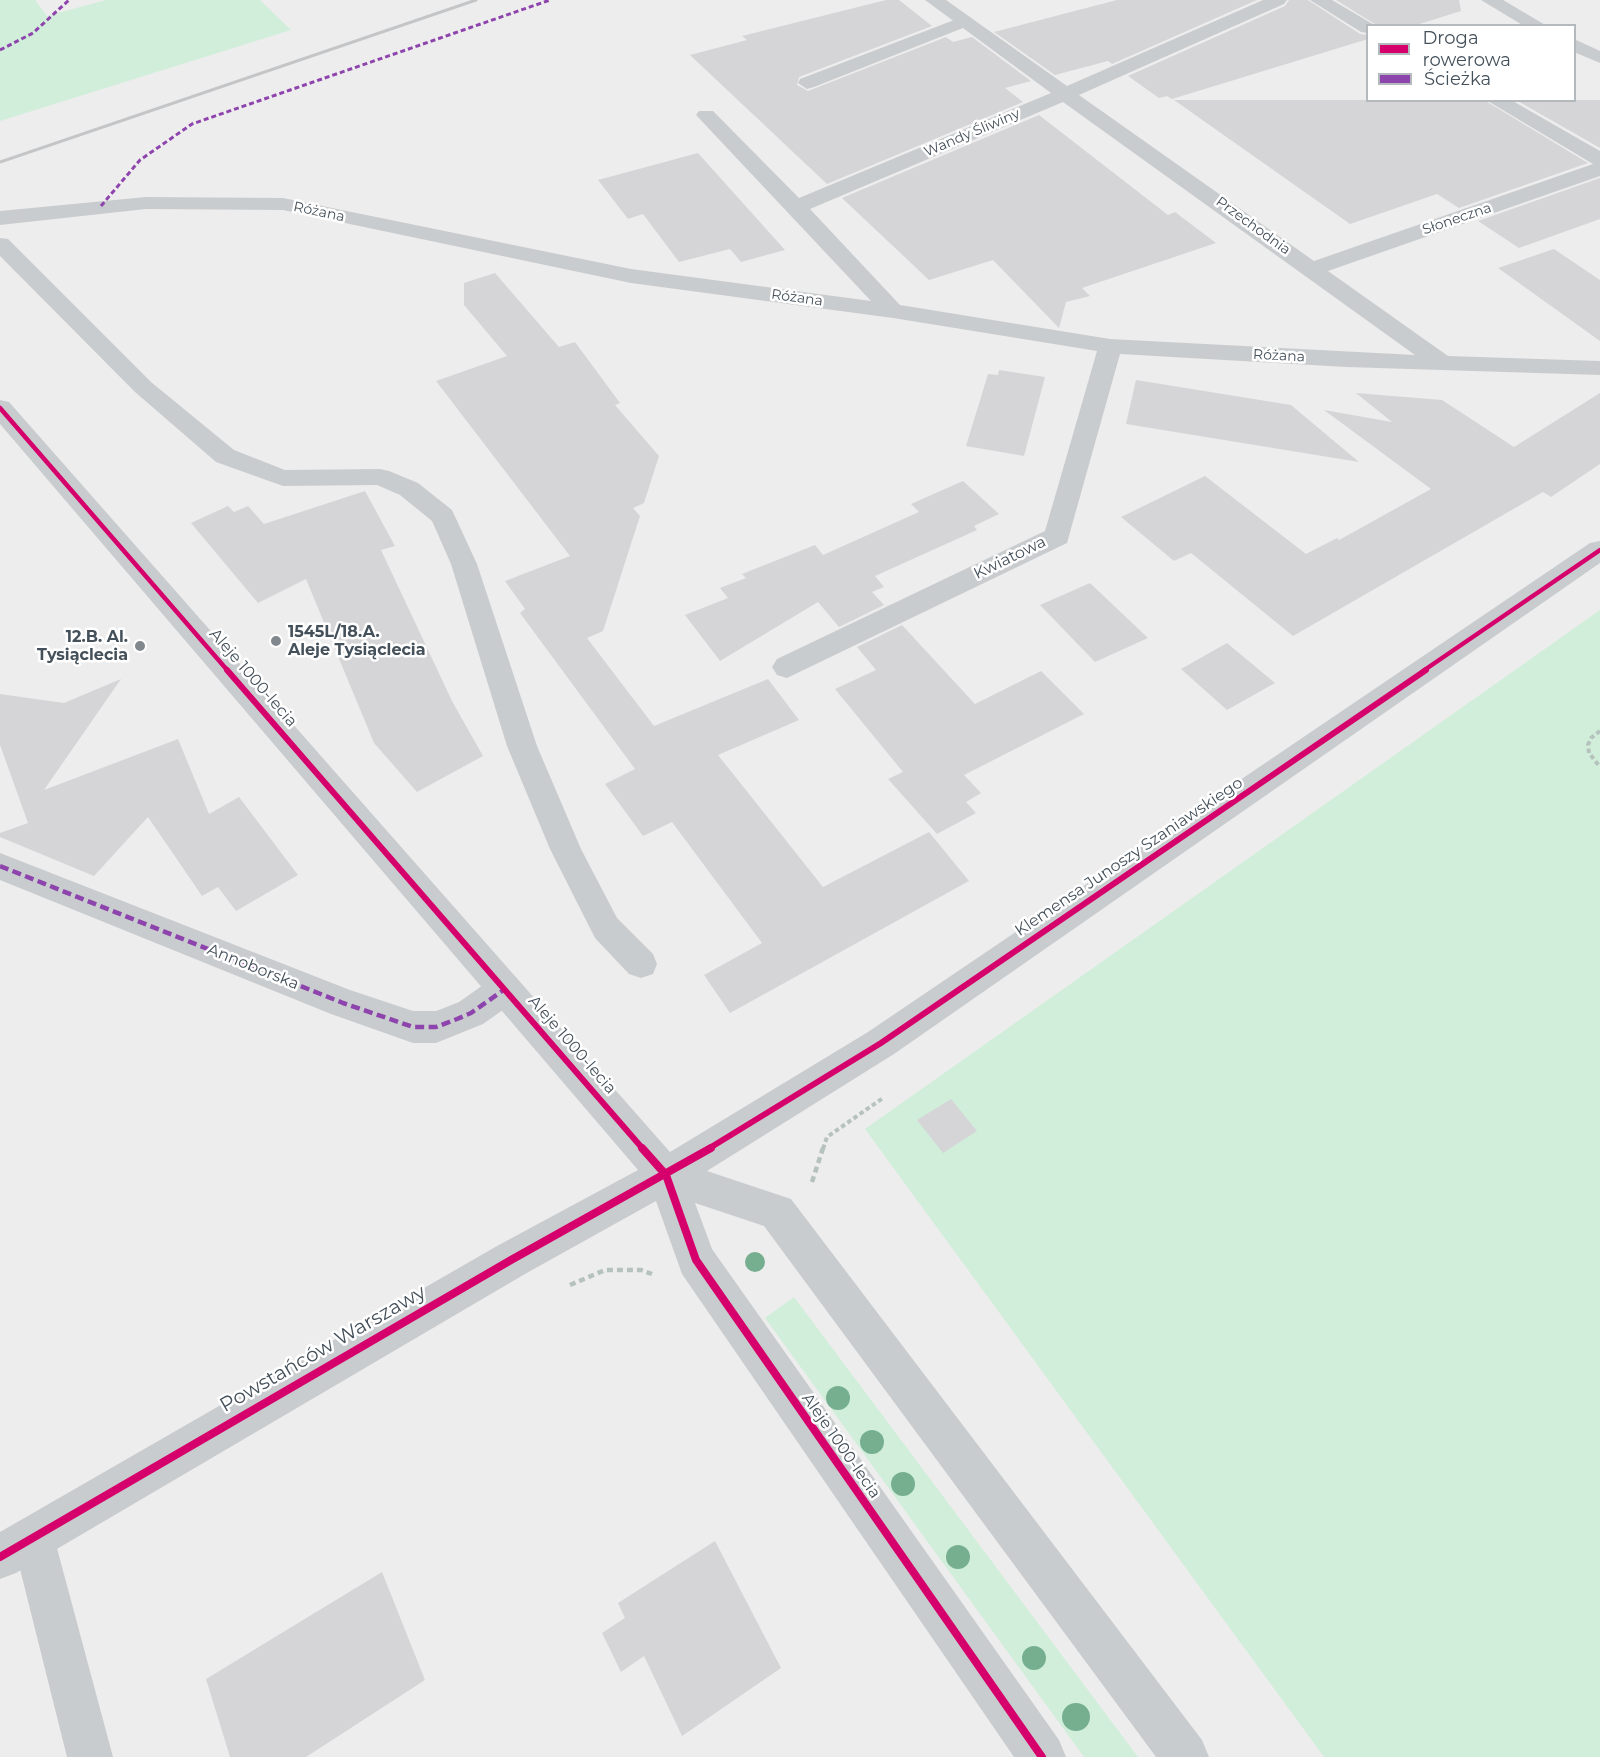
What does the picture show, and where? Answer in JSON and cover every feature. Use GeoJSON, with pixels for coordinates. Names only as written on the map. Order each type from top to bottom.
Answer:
{"type":"FeatureCollection","features":[{"type":"Feature","properties":{"kind":"street","name":"Przechodnia"},"geometry":{"type":"LineString","coordinates":[[934,0],[1439,361]]}},
{"type":"Feature","properties":{"kind":"street","name":"Wandy Śliwiny"},"geometry":{"type":"LineString","coordinates":[[796,207],[1067,93],[1278,0]]}},
{"type":"Feature","properties":{"kind":"street"},"geometry":{"type":"LineString","coordinates":[[1319,0],[1366,26]]}},
{"type":"Feature","properties":{"kind":"street"},"geometry":{"type":"LineString","coordinates":[[1499,102],[1600,160]]}},
{"type":"Feature","properties":{"kind":"street"},"geometry":{"type":"LineString","coordinates":[[705,115],[796,207],[893,311]]}},
{"type":"Feature","properties":{"kind":"street","name":"Słoneczna"},"geometry":{"type":"LineString","coordinates":[[1313,269],[1600,169]]}},
{"type":"Feature","properties":{"kind":"street","name":"Różana"},"geometry":{"type":"LineString","coordinates":[[0,219],[146,203],[283,204],[610,272],[893,311],[1110,346],[1346,360],[1439,361],[1600,368]]}},
{"type":"Feature","properties":{"kind":"street","name":"Kwiatowa"},"geometry":{"type":"LineString","coordinates":[[787,667],[1057,536],[1110,346]]}},
{"type":"Feature","properties":{"kind":"street","name":"Aleje 1000-lecia"},"geometry":{"type":"LineString","coordinates":[[0,408],[666,1175],[696,1260],[1042,1757]]}},
{"type":"Feature","properties":{"kind":"street","name":"Klemensa Junoszy Szaniawskiego"},"geometry":{"type":"LineString","coordinates":[[666,1175],[881,1043],[1600,550]]}},
{"type":"Feature","properties":{"kind":"street","name":"Annoborska"},"geometry":{"type":"LineString","coordinates":[[0,866],[343,1003],[412,1027],[436,1027],[458,1019],[471,1013],[505,989]]}},
{"type":"Feature","properties":{"kind":"street"},"geometry":{"type":"LineString","coordinates":[[666,1175],[777,1212],[1185,1757]]}},
{"type":"Feature","properties":{"kind":"street","name":"Powstańców Warszawy"},"geometry":{"type":"LineString","coordinates":[[16,1547],[500,1266],[666,1175]]}},
{"type":"Feature","properties":{"kind":"lane"},"geometry":{"type":"LineString","coordinates":[[1490,0],[1534,24]]}},
{"type":"Feature","properties":{"kind":"lane"},"geometry":{"type":"LineString","coordinates":[[807,83],[962,22]]}},
{"type":"Feature","properties":{"kind":"lane"},"geometry":{"type":"LineString","coordinates":[[1576,45],[1600,58]]}},
{"type":"Feature","properties":{"kind":"lane"},"geometry":{"type":"LineString","coordinates":[[0,244],[143,387],[225,456],[284,478],[380,477],[409,489],[443,516],[464,564],[522,746],[566,849],[606,928],[641,964]]}},
{"type":"Feature","properties":{"kind":"lane"},"geometry":{"type":"LineString","coordinates":[[16,1547],[90,1757]]}},
{"type":"Feature","properties":{"kind":"path"},"geometry":{"type":"LineString","coordinates":[[1600,731],[1591,738],[1588,745],[1589,753],[1600,767]]}},
{"type":"Feature","properties":{"kind":"path"},"geometry":{"type":"LineString","coordinates":[[809,1191],[827,1137],[891,1093]]}},
{"type":"Feature","properties":{"kind":"path"},"geometry":{"type":"LineString","coordinates":[[563,1288],[605,1270],[641,1270],[663,1278]]}},
{"type":"Feature","properties":{"kind":"green space"},"geometry":{"type":"Polygon","coordinates":[[[0,0],[35,0],[47,16],[106,0],[260,0],[291,30],[0,121],[0,0]]]}},
{"type":"Feature","properties":{"kind":"green space"},"geometry":{"type":"Polygon","coordinates":[[[1600,610],[1600,1757],[1324,1757],[865,1129],[1600,610]]]}},
{"type":"Feature","properties":{"kind":"green space"},"geometry":{"type":"Polygon","coordinates":[[[794,1297],[1138,1757],[1084,1757],[765,1318],[794,1297]]]}},
{"type":"Feature","properties":{"kind":"building"},"geometry":{"type":"Polygon","coordinates":[[[886,0],[899,0],[932,26],[799,77],[797,85],[808,91],[946,37],[953,42],[972,37],[1031,81],[1005,88],[1023,102],[827,184],[690,55],[747,40],[742,36],[886,0]]]}},
{"type":"Feature","properties":{"kind":"building"},"geometry":{"type":"Polygon","coordinates":[[[1117,0],[1257,0],[1112,64],[1108,61],[1055,75],[994,32],[1117,0]]]}},
{"type":"Feature","properties":{"kind":"building"},"geometry":{"type":"Polygon","coordinates":[[[1289,0],[1308,0],[1360,34],[1366,35],[1366,40],[1172,99],[1167,96],[1159,98],[1128,76],[1285,6],[1289,0]]]}},
{"type":"Feature","properties":{"kind":"building"},"geometry":{"type":"Polygon","coordinates":[[[1336,0],[1459,0],[1461,11],[1419,24],[1375,24],[1336,0]]]}},
{"type":"Feature","properties":{"kind":"building"},"geometry":{"type":"Polygon","coordinates":[[[1174,100],[1487,102],[1588,163],[1459,208],[1437,194],[1350,224],[1174,100]]]}},
{"type":"Feature","properties":{"kind":"building"},"geometry":{"type":"Polygon","coordinates":[[[1600,100],[1600,148],[1520,102],[1600,100]]]}},
{"type":"Feature","properties":{"kind":"building"},"geometry":{"type":"Polygon","coordinates":[[[1039,115],[1168,215],[1175,212],[1216,243],[1082,288],[1090,296],[1066,302],[1059,328],[993,260],[929,280],[842,198],[1039,115]]]}},
{"type":"Feature","properties":{"kind":"building"},"geometry":{"type":"Polygon","coordinates":[[[698,153],[785,250],[741,262],[730,249],[679,262],[643,214],[628,219],[598,180],[698,153]]]}},
{"type":"Feature","properties":{"kind":"building"},"geometry":{"type":"Polygon","coordinates":[[[1600,178],[1600,219],[1519,248],[1478,221],[1600,178]]]}},
{"type":"Feature","properties":{"kind":"building"},"geometry":{"type":"Polygon","coordinates":[[[1554,249],[1600,280],[1600,341],[1498,268],[1554,249]]]}},
{"type":"Feature","properties":{"kind":"building"},"geometry":{"type":"Polygon","coordinates":[[[495,273],[559,347],[575,342],[620,403],[615,405],[659,456],[644,503],[633,508],[640,516],[603,631],[587,638],[654,726],[768,679],[799,720],[718,755],[823,887],[929,832],[969,881],[730,1013],[704,975],[762,943],[672,822],[643,836],[605,784],[635,769],[520,613],[525,609],[505,581],[570,556],[436,381],[507,356],[464,305],[464,283],[495,273]]]}},
{"type":"Feature","properties":{"kind":"building"},"geometry":{"type":"Polygon","coordinates":[[[999,370],[1045,377],[1024,456],[966,446],[988,374],[998,375],[999,370]]]}},
{"type":"Feature","properties":{"kind":"building"},"geometry":{"type":"Polygon","coordinates":[[[1136,380],[1291,405],[1359,462],[1126,424],[1136,380]]]}},
{"type":"Feature","properties":{"kind":"building"},"geometry":{"type":"Polygon","coordinates":[[[1356,393],[1442,400],[1514,447],[1600,393],[1600,464],[1551,497],[1543,492],[1293,636],[1191,553],[1174,561],[1121,517],[1205,476],[1306,554],[1337,538],[1339,540],[1431,489],[1324,410],[1392,422],[1356,393]]]}},
{"type":"Feature","properties":{"kind":"building"},"geometry":{"type":"Polygon","coordinates":[[[963,481],[999,514],[974,526],[977,530],[875,576],[884,587],[872,592],[884,605],[839,627],[818,602],[720,661],[685,615],[728,598],[720,588],[746,578],[742,574],[815,545],[823,555],[919,512],[911,504],[963,481]]]}},
{"type":"Feature","properties":{"kind":"building"},"geometry":{"type":"Polygon","coordinates":[[[365,491],[395,546],[381,550],[452,701],[483,756],[417,792],[374,743],[306,579],[258,603],[191,523],[228,506],[234,512],[248,506],[264,524],[365,491]]]}},
{"type":"Feature","properties":{"kind":"building"},"geometry":{"type":"Polygon","coordinates":[[[1090,583],[1148,638],[1095,662],[1040,605],[1090,583]]]}},
{"type":"Feature","properties":{"kind":"building"},"geometry":{"type":"Polygon","coordinates":[[[902,625],[975,704],[1041,671],[1084,714],[964,775],[981,793],[966,802],[976,813],[937,834],[888,779],[903,772],[835,689],[876,670],[857,647],[902,625]]]}},
{"type":"Feature","properties":{"kind":"building"},"geometry":{"type":"Polygon","coordinates":[[[1227,643],[1275,683],[1227,710],[1181,669],[1227,643]]]}},
{"type":"Feature","properties":{"kind":"building"},"geometry":{"type":"Polygon","coordinates":[[[121,679],[44,790],[178,739],[209,814],[239,797],[298,875],[236,911],[218,887],[202,896],[148,817],[94,876],[0,837],[0,833],[28,823],[0,745],[0,694],[64,703],[121,679]]]}},
{"type":"Feature","properties":{"kind":"building"},"geometry":{"type":"Polygon","coordinates":[[[951,1099],[977,1131],[943,1153],[917,1120],[951,1099]]]}},
{"type":"Feature","properties":{"kind":"building"},"geometry":{"type":"Polygon","coordinates":[[[715,1541],[781,1668],[682,1736],[644,1656],[621,1672],[602,1633],[625,1618],[618,1603],[715,1541]]]}},
{"type":"Feature","properties":{"kind":"building"},"geometry":{"type":"Polygon","coordinates":[[[382,1572],[425,1680],[306,1757],[230,1757],[206,1679],[382,1572]]]}},
{"type":"Feature","properties":{"kind":"railway"},"geometry":{"type":"LineString","coordinates":[[0,162],[476,0]]}},
{"type":"Feature","properties":{"kind":"marked path"},"geometry":{"type":"LineString","coordinates":[[0,50],[33,33],[69,0]]}},
{"type":"Feature","properties":{"kind":"marked path"},"geometry":{"type":"LineString","coordinates":[[101,206],[140,160],[192,124],[550,0]]}},
{"type":"Feature","properties":{"kind":"marked path"},"geometry":{"type":"LineString","coordinates":[[0,866],[343,1003],[413,1027],[436,1027],[457,1019],[471,1013],[505,989]]}},
{"type":"Feature","properties":{"kind":"cycle path"},"geometry":{"type":"LineString","coordinates":[[0,408],[666,1175],[696,1260],[1042,1757]]}},
{"type":"Feature","properties":{"kind":"cycle path"},"geometry":{"type":"LineString","coordinates":[[0,1557],[511,1260],[666,1175],[881,1043],[1600,550]]}},
{"type":"Feature","properties":{"kind":"place","name":"1545L/18.A. Aleje Tysiąclecia"},"geometry":{"type":"Point","coordinates":[276,641]}},
{"type":"Feature","properties":{"kind":"place","name":"12.B. Al. Tysiąclecia"},"geometry":{"type":"Point","coordinates":[140,646]}}]}
